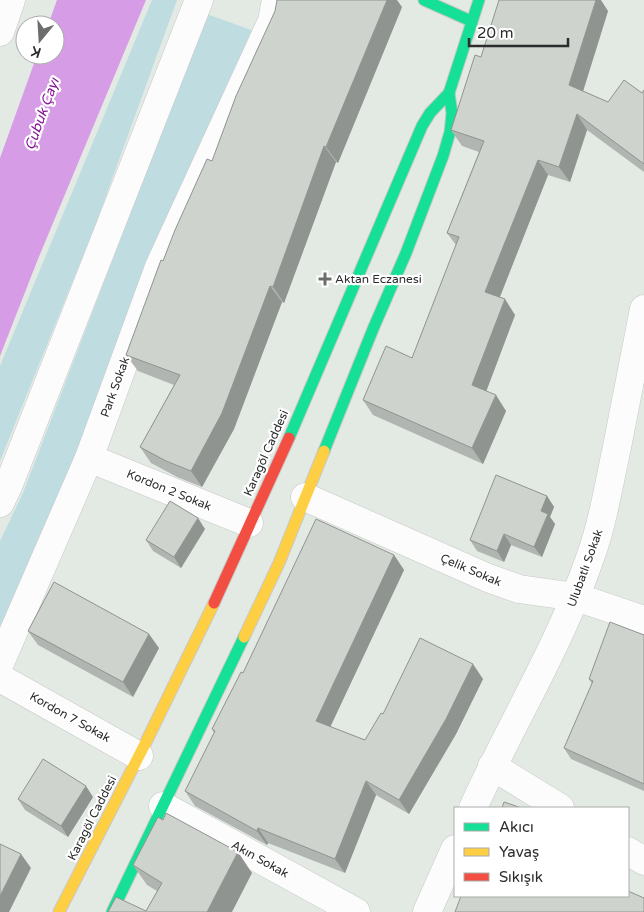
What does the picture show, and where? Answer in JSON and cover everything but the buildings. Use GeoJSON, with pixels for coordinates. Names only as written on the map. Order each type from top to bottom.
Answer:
{"type":"FeatureCollection","features":[{"type":"Feature","properties":{"kind":"main road"},"geometry":{"type":"LineString","coordinates":[[424,0],[472,21]]}},
{"type":"Feature","properties":{"kind":"main road","name":"Karagöl Caddesi"},"geometry":{"type":"LineString","coordinates":[[59,912],[139,756],[284,450],[422,126],[430,113],[449,93],[479,0]]}},
{"type":"Feature","properties":{"kind":"main road"},"geometry":{"type":"LineString","coordinates":[[112,912],[279,563],[373,329],[406,253],[443,156],[450,132],[452,114],[449,93]]}},
{"type":"Feature","properties":{"kind":"street"},"geometry":{"type":"LineString","coordinates":[[0,32],[11,0]]}},
{"type":"Feature","properties":{"kind":"street"},"geometry":{"type":"LineString","coordinates":[[0,504],[198,0]]}},
{"type":"Feature","properties":{"kind":"street","name":"Park Sokak"},"geometry":{"type":"LineString","coordinates":[[0,663],[89,458],[159,267],[272,21],[276,0]]}},
{"type":"Feature","properties":{"kind":"street","name":"Ulubatlı Sokak"},"geometry":{"type":"LineString","coordinates":[[473,807],[492,766],[547,661],[576,597],[601,523],[644,309]]}},
{"type":"Feature","properties":{"kind":"street","name":"Kordon 2 Sokak"},"geometry":{"type":"LineString","coordinates":[[89,458],[249,523]]}},
{"type":"Feature","properties":{"kind":"street","name":"Çelik Sokak"},"geometry":{"type":"LineString","coordinates":[[306,497],[488,578],[519,589],[576,597],[644,620]]}},
{"type":"Feature","properties":{"kind":"street","name":"Kordon 7 Sokak"},"geometry":{"type":"LineString","coordinates":[[0,678],[139,756]]}},
{"type":"Feature","properties":{"kind":"street"},"geometry":{"type":"LineString","coordinates":[[492,766],[558,807]]}},
{"type":"Feature","properties":{"kind":"street","name":"Akın Sokak"},"geometry":{"type":"LineString","coordinates":[[163,806],[356,912]]}},
{"type":"Feature","properties":{"kind":"street"},"geometry":{"type":"LineString","coordinates":[[427,912],[454,851]]}},
{"type":"Feature","properties":{"kind":"street"},"geometry":{"type":"LineString","coordinates":[[629,852],[644,861]]}},
{"type":"Feature","properties":{"kind":"shaded area"},"geometry":{"type":"Polygon","coordinates":[[[152,0],[177,0],[95,226],[0,461],[0,366],[152,0]]]}},
{"type":"Feature","properties":{"kind":"shaded area"},"geometry":{"type":"Polygon","coordinates":[[[207,14],[257,32],[81,453],[0,633],[0,541],[23,493],[207,14]]]}},
{"type":"Feature","properties":{"kind":"water","name":"Çubuk Çayı"},"geometry":{"type":"Polygon","coordinates":[[[57,0],[146,0],[38,259],[0,356],[0,158],[33,65],[65,65],[65,15],[52,15],[57,0]]]}},
{"type":"Feature","properties":{"kind":"traffic: fast"},"geometry":{"type":"LineString","coordinates":[[424,0],[471,21]]}},
{"type":"Feature","properties":{"kind":"traffic: fast"},"geometry":{"type":"LineString","coordinates":[[289,438],[422,126],[430,113],[449,93],[479,0]]}},
{"type":"Feature","properties":{"kind":"traffic: fast"},"geometry":{"type":"LineString","coordinates":[[324,451],[406,253],[443,156],[450,132],[452,113],[449,93]]}},
{"type":"Feature","properties":{"kind":"traffic: fast"},"geometry":{"type":"LineString","coordinates":[[112,912],[244,637]]}},
{"type":"Feature","properties":{"kind":"traffic: slow"},"geometry":{"type":"LineString","coordinates":[[244,637],[279,563],[324,451]]}},
{"type":"Feature","properties":{"kind":"traffic: slow"},"geometry":{"type":"LineString","coordinates":[[59,912],[145,744],[214,603]]}},
{"type":"Feature","properties":{"kind":"traffic: jam"},"geometry":{"type":"LineString","coordinates":[[214,603],[289,438]]}},
{"type":"Feature","properties":{"kind":"place","name":"Aktan Eczanesi"},"geometry":{"type":"Point","coordinates":[325,279]}}]}
